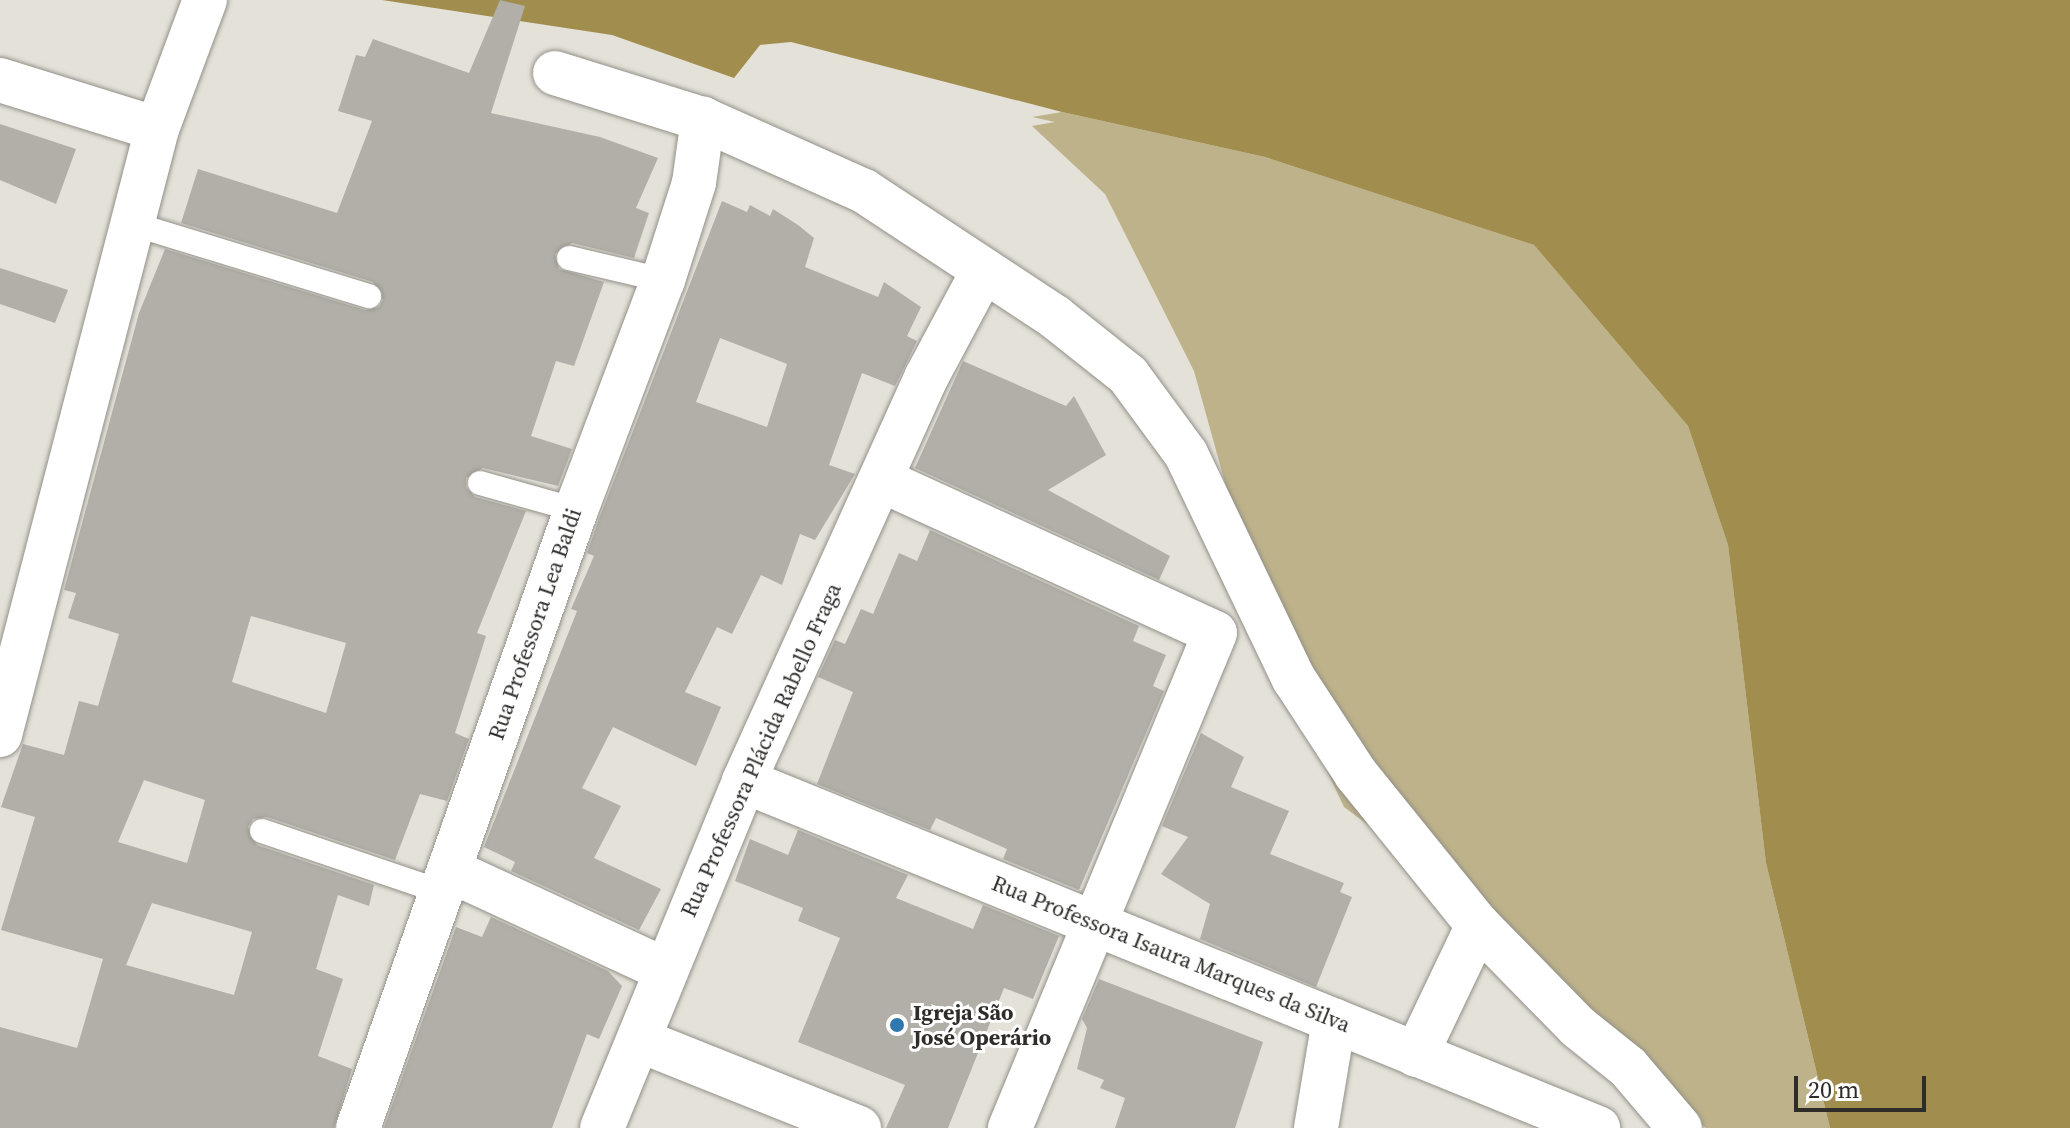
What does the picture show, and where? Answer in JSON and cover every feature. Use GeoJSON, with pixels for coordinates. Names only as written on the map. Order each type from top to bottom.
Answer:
{"type":"FeatureCollection","features":[{"type":"Feature","properties":{"kind":"street"},"geometry":{"type":"LineString","coordinates":[[0,734],[157,129],[205,0]]}},
{"type":"Feature","properties":{"kind":"street"},"geometry":{"type":"LineString","coordinates":[[555,73],[703,119],[864,191],[982,273],[1055,317],[1128,375],[1186,454],[1294,679],[1356,774],[1478,925],[1578,1027],[1628,1067],[1680,1128]]}},
{"type":"Feature","properties":{"kind":"street"},"geometry":{"type":"LineString","coordinates":[[0,80],[157,129]]}},
{"type":"Feature","properties":{"kind":"street","name":"Rua Professora Lea Baldi"},"geometry":{"type":"LineString","coordinates":[[358,1128],[576,510],[663,280],[694,183],[703,119]]}},
{"type":"Feature","properties":{"kind":"street","name":"Rua Professora Plácida Rabello Fraga"},"geometry":{"type":"LineString","coordinates":[[602,1128],[744,781],[927,376],[982,273]]}},
{"type":"Feature","properties":{"kind":"street"},"geometry":{"type":"LineString","coordinates":[[881,480],[1215,633],[1010,1128]]}},
{"type":"Feature","properties":{"kind":"street","name":"Rua Professora Isaura Marques da Silva"},"geometry":{"type":"LineString","coordinates":[[744,781],[1598,1128]]}},
{"type":"Feature","properties":{"kind":"street"},"geometry":{"type":"LineString","coordinates":[[446,881],[665,970]]}},
{"type":"Feature","properties":{"kind":"street"},"geometry":{"type":"LineString","coordinates":[[1416,1055],[1478,925]]}},
{"type":"Feature","properties":{"kind":"street"},"geometry":{"type":"LineString","coordinates":[[1316,1128],[1334,1021]]}},
{"type":"Feature","properties":{"kind":"street"},"geometry":{"type":"LineString","coordinates":[[639,1040],[859,1128]]}},
{"type":"Feature","properties":{"kind":"lane"},"geometry":{"type":"LineString","coordinates":[[133,224],[369,296]]}},
{"type":"Feature","properties":{"kind":"lane"},"geometry":{"type":"LineString","coordinates":[[569,258],[663,280]]}},
{"type":"Feature","properties":{"kind":"lane"},"geometry":{"type":"LineString","coordinates":[[480,483],[576,510]]}},
{"type":"Feature","properties":{"kind":"lane"},"geometry":{"type":"LineString","coordinates":[[262,831],[446,881]]}},
{"type":"Feature","properties":{"kind":"shaded area"},"geometry":{"type":"Polygon","coordinates":[[[382,0],[2070,0],[2070,1128],[1830,1128],[1766,863],[1728,545],[1688,426],[1534,245],[1265,157],[1062,112],[791,42],[760,45],[734,78],[612,35],[382,0]]]}},
{"type":"Feature","properties":{"kind":"shaded area"},"geometry":{"type":"Polygon","coordinates":[[[1062,112],[1265,157],[1534,245],[1688,426],[1728,545],[1766,863],[1830,1128],[1706,1128],[1583,1040],[1410,856],[1344,807],[1274,659],[1194,371],[1105,194],[1032,126],[1055,122],[1032,117],[1062,112]]]}},
{"type":"Feature","properties":{"kind":"building"},"geometry":{"type":"Polygon","coordinates":[[[500,0],[525,6],[491,113],[600,137],[658,158],[636,208],[649,213],[634,258],[572,243],[555,254],[559,269],[604,282],[574,366],[556,361],[531,436],[572,449],[558,486],[483,468],[466,478],[466,487],[475,497],[526,511],[477,633],[486,636],[455,733],[469,739],[447,801],[420,794],[395,860],[267,817],[253,819],[248,827],[257,845],[374,885],[369,906],[338,895],[316,969],[343,979],[318,1056],[352,1069],[334,1128],[0,1128],[0,1027],[77,1048],[103,959],[1,930],[35,817],[1,807],[23,744],[64,755],[79,701],[98,706],[119,634],[68,618],[76,593],[64,590],[139,313],[165,249],[365,310],[379,307],[383,300],[373,282],[181,223],[198,169],[337,213],[372,121],[338,111],[356,55],[365,57],[373,39],[469,73],[500,0]],[[251,616],[232,682],[326,713],[346,643],[251,616]],[[144,780],[118,842],[187,863],[205,800],[144,780]],[[152,903],[126,965],[234,995],[252,932],[152,903]]]}},
{"type":"Feature","properties":{"kind":"building"},"geometry":{"type":"Polygon","coordinates":[[[0,124],[76,149],[56,204],[0,180],[0,124]]]}},
{"type":"Feature","properties":{"kind":"building"},"geometry":{"type":"Polygon","coordinates":[[[722,201],[747,212],[750,205],[770,216],[773,209],[798,225],[814,238],[805,267],[878,297],[884,282],[921,307],[907,336],[917,341],[895,386],[862,373],[829,465],[855,474],[815,540],[800,534],[782,585],[761,575],[732,634],[717,627],[685,692],[721,707],[696,766],[613,727],[582,788],[621,806],[594,858],[661,889],[639,930],[511,871],[515,862],[484,847],[577,611],[571,609],[594,556],[587,553],[722,201]],[[720,338],[696,402],[767,427],[787,364],[720,338]]]}},
{"type":"Feature","properties":{"kind":"building"},"geometry":{"type":"Polygon","coordinates":[[[0,268],[68,290],[55,323],[0,304],[0,268]]]}},
{"type":"Feature","properties":{"kind":"building"},"geometry":{"type":"Polygon","coordinates":[[[963,361],[1066,406],[1074,396],[1106,455],[1048,490],[1170,556],[1159,580],[915,468],[963,361]]]}},
{"type":"Feature","properties":{"kind":"building"},"geometry":{"type":"Polygon","coordinates":[[[930,530],[1139,626],[1133,641],[1166,655],[1153,686],[1164,691],[1079,890],[1003,859],[1007,849],[936,818],[930,830],[817,784],[853,692],[818,677],[835,640],[845,644],[861,609],[873,614],[899,553],[917,561],[930,530]]]}},
{"type":"Feature","properties":{"kind":"building"},"geometry":{"type":"Polygon","coordinates":[[[1201,733],[1244,757],[1231,787],[1289,811],[1270,854],[1344,883],[1340,892],[1352,897],[1316,987],[1200,939],[1210,904],[1161,874],[1188,837],[1162,826],[1201,733]]]}},
{"type":"Feature","properties":{"kind":"building"},"geometry":{"type":"Polygon","coordinates":[[[798,830],[908,875],[896,898],[973,929],[983,905],[1059,936],[1033,999],[1004,988],[948,1128],[886,1128],[905,1085],[798,1042],[840,938],[798,921],[803,908],[735,881],[750,839],[788,855],[798,830]]]}},
{"type":"Feature","properties":{"kind":"building"},"geometry":{"type":"Polygon","coordinates":[[[491,917],[608,971],[622,986],[599,1039],[587,1034],[552,1128],[384,1128],[456,927],[482,937],[491,917]]]}},
{"type":"Feature","properties":{"kind":"building"},"geometry":{"type":"Polygon","coordinates":[[[1099,979],[1263,1042],[1235,1128],[1115,1128],[1125,1098],[1100,1088],[1104,1080],[1077,1069],[1087,1028],[1082,1019],[1099,979]]]}},
{"type":"Feature","properties":{"kind":"place","name":"Igreja São José Operário"},"geometry":{"type":"Point","coordinates":[897,1025]}}]}
